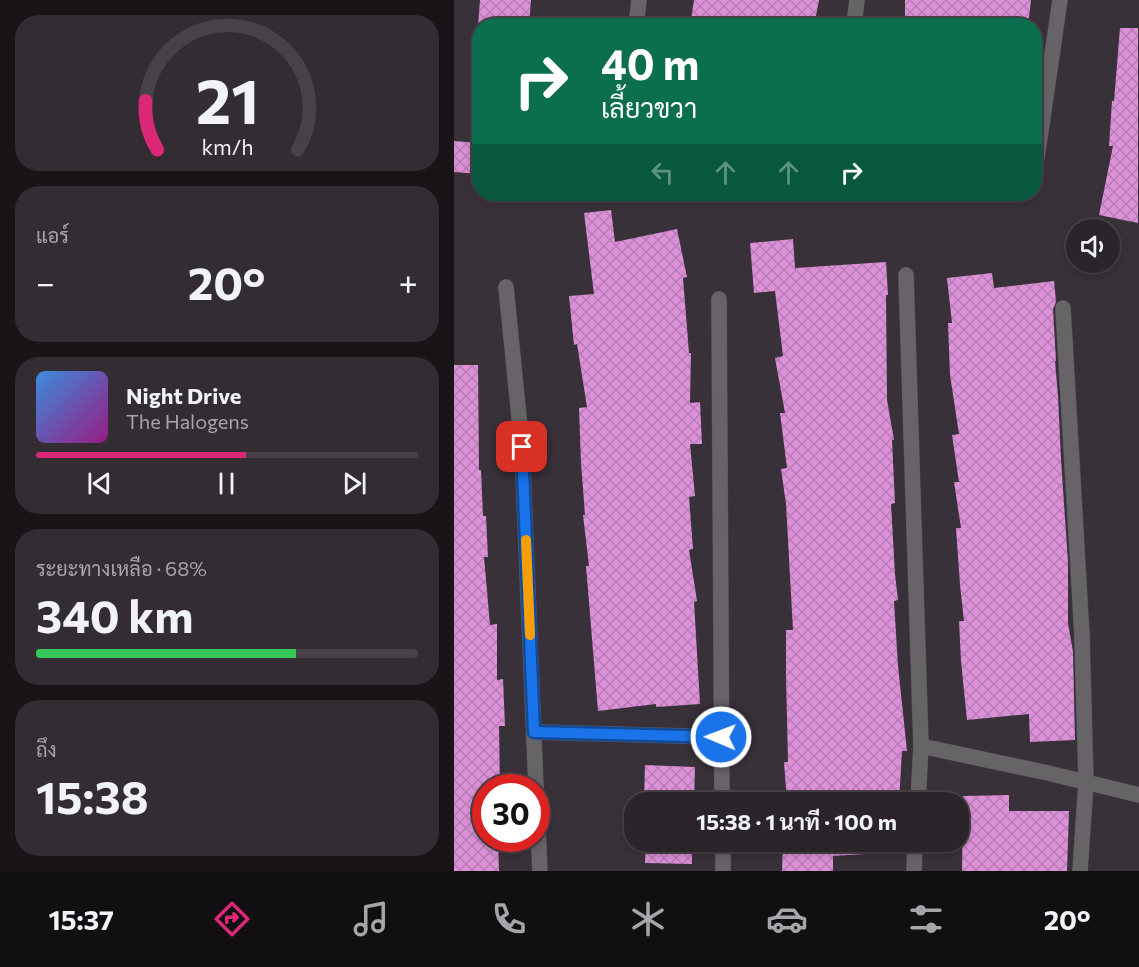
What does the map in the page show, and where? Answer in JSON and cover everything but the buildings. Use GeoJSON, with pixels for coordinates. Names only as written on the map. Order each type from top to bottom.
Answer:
{"type":"FeatureCollection","features":[{"type":"Feature","properties":{"kind":"street"},"geometry":{"type":"LineString","coordinates":[[637,18],[639,0]]}},
{"type":"Feature","properties":{"kind":"street"},"geometry":{"type":"LineString","coordinates":[[855,18],[857,0]]}},
{"type":"Feature","properties":{"kind":"street"},"geometry":{"type":"LineString","coordinates":[[1042,124],[1060,0]]}},
{"type":"Feature","properties":{"kind":"street"},"geometry":{"type":"LineString","coordinates":[[906,275],[921,746],[919,792]]}},
{"type":"Feature","properties":{"kind":"street"},"geometry":{"type":"LineString","coordinates":[[506,287],[522,447],[536,774]]}},
{"type":"Feature","properties":{"kind":"street"},"geometry":{"type":"LineString","coordinates":[[719,299],[722,792]]}},
{"type":"Feature","properties":{"kind":"street"},"geometry":{"type":"LineString","coordinates":[[1063,308],[1082,636],[1086,782],[1080,871]]}},
{"type":"Feature","properties":{"kind":"street"},"geometry":{"type":"LineString","coordinates":[[534,732],[721,737]]}},
{"type":"Feature","properties":{"kind":"street"},"geometry":{"type":"LineString","coordinates":[[921,746],[1138,795]]}},
{"type":"Feature","properties":{"kind":"street"},"geometry":{"type":"LineString","coordinates":[[539,852],[540,871]]}},
{"type":"Feature","properties":{"kind":"street"},"geometry":{"type":"LineString","coordinates":[[723,852],[723,871]]}},
{"type":"Feature","properties":{"kind":"street"},"geometry":{"type":"LineString","coordinates":[[914,871],[915,852]]}},
{"type":"Feature","properties":{"kind":"slow traffic"},"geometry":{"type":"LineString","coordinates":[[526,540],[530,635]]}},
{"type":"Feature","properties":{"kind":"route"},"geometry":{"type":"LineString","coordinates":[[522,447],[534,732],[721,737]]}}]}
